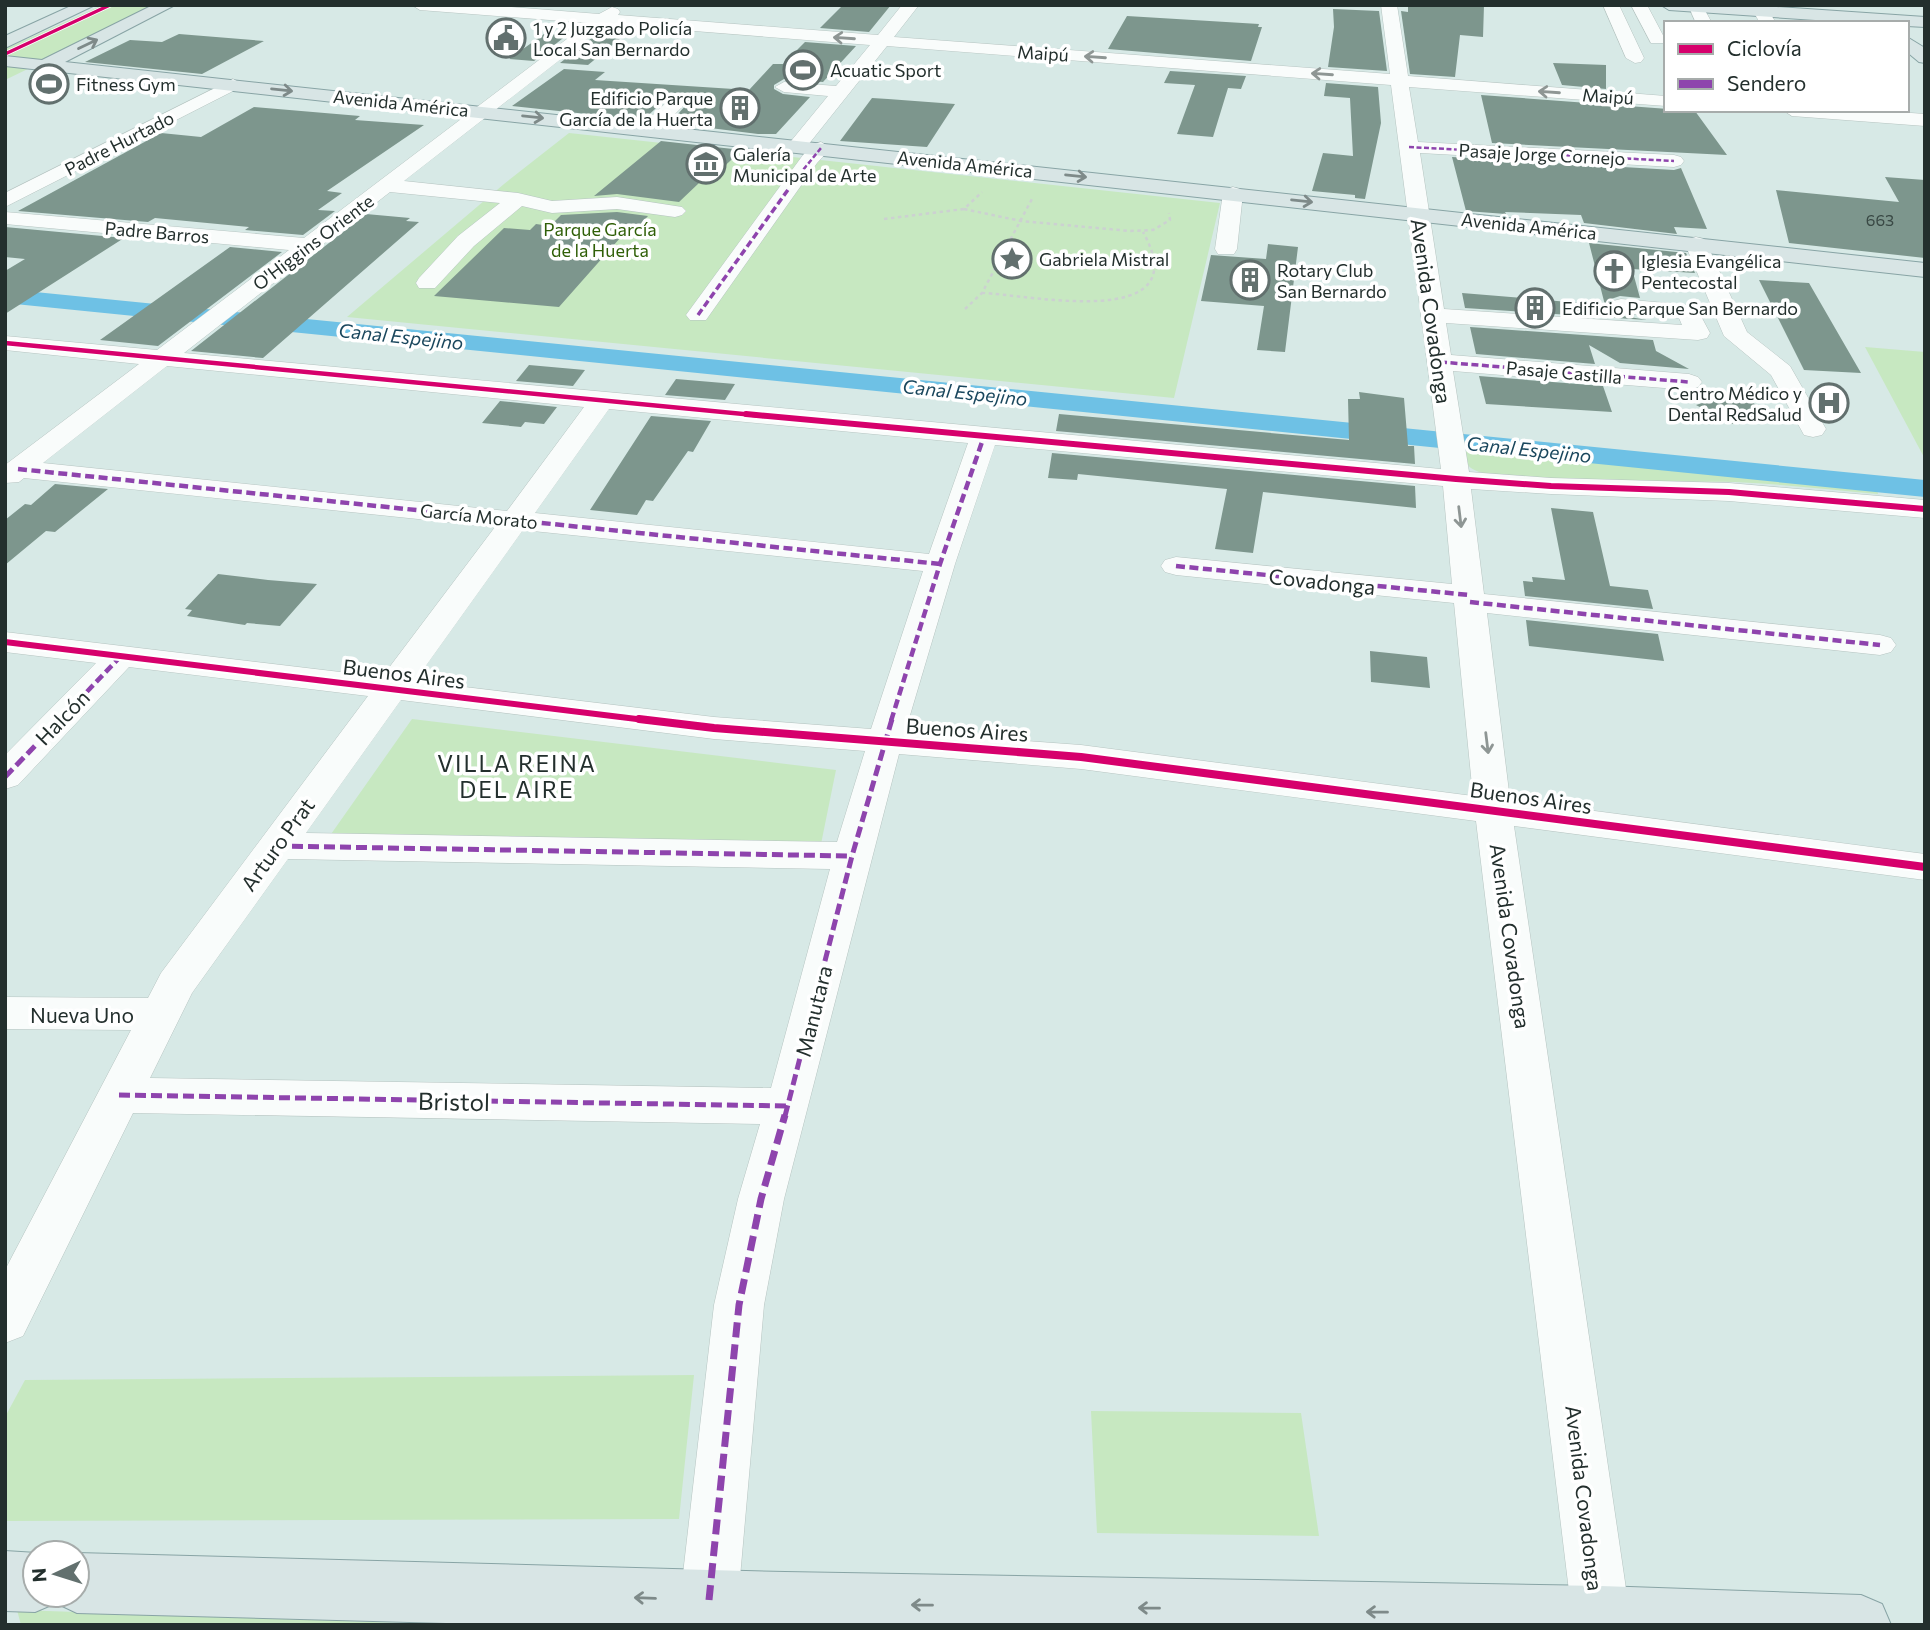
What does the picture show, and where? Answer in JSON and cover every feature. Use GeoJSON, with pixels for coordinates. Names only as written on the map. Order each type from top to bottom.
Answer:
{"type":"FeatureCollection","features":[{"type":"Feature","properties":{"kind":"main road"},"geometry":{"type":"LineString","coordinates":[[5,43],[87,5]]}},
{"type":"Feature","properties":{"kind":"main road"},"geometry":{"type":"LineString","coordinates":[[15,80],[167,5]]}},
{"type":"Feature","properties":{"kind":"main road"},"geometry":{"type":"LineString","coordinates":[[1669,5],[1765,17],[1904,21]]}},
{"type":"Feature","properties":{"kind":"main road"},"geometry":{"type":"LineString","coordinates":[[1867,5],[1884,20]]}},
{"type":"Feature","properties":{"kind":"main road"},"geometry":{"type":"LineString","coordinates":[[1909,44],[1925,58]]}},
{"type":"Feature","properties":{"kind":"main road","name":"Avenida América"},"geometry":{"type":"LineString","coordinates":[[5,61],[1925,270]]}},
{"type":"Feature","properties":{"kind":"main road"},"geometry":{"type":"LineString","coordinates":[[91,1583],[709,1600],[1601,1616],[1861,1625]]}},
{"type":"Feature","properties":{"kind":"street","name":"Maipú"},"geometry":{"type":"LineString","coordinates":[[420,5],[1664,100]]}},
{"type":"Feature","properties":{"kind":"street","name":"O'Higgins Oriente"},"geometry":{"type":"LineString","coordinates":[[11,473],[158,358],[485,112],[620,5]]}},
{"type":"Feature","properties":{"kind":"street"},"geometry":{"type":"LineString","coordinates":[[797,146],[911,5]]}},
{"type":"Feature","properties":{"kind":"street","name":"Avenida Covadonga"},"geometry":{"type":"LineString","coordinates":[[1389,5],[1452,450],[1493,810],[1601,1616]]}},
{"type":"Feature","properties":{"kind":"street"},"geometry":{"type":"LineString","coordinates":[[1611,5],[1635,58]]}},
{"type":"Feature","properties":{"kind":"street"},"geometry":{"type":"LineString","coordinates":[[1639,5],[1657,39]]}},
{"type":"Feature","properties":{"kind":"street","name":"Padre Hurtado"},"geometry":{"type":"LineString","coordinates":[[5,201],[233,84]]}},
{"type":"Feature","properties":{"kind":"street"},"geometry":{"type":"LineString","coordinates":[[784,87],[841,92]]}},
{"type":"Feature","properties":{"kind":"street"},"geometry":{"type":"LineString","coordinates":[[649,130],[674,105]]}},
{"type":"Feature","properties":{"kind":"street"},"geometry":{"type":"LineString","coordinates":[[1819,112],[1925,120]]}},
{"type":"Feature","properties":{"kind":"street","name":"Pasaje Jorge Cornejo"},"geometry":{"type":"LineString","coordinates":[[1409,147],[1674,161]]}},
{"type":"Feature","properties":{"kind":"street"},"geometry":{"type":"LineString","coordinates":[[698,314],[810,159],[821,148]]}},
{"type":"Feature","properties":{"kind":"street"},"geometry":{"type":"LineString","coordinates":[[388,186],[518,199],[552,207],[617,203],[675,211]]}},
{"type":"Feature","properties":{"kind":"street"},"geometry":{"type":"LineString","coordinates":[[1226,249],[1233,193]]}},
{"type":"Feature","properties":{"kind":"street"},"geometry":{"type":"LineString","coordinates":[[427,283],[466,242],[518,199]]}},
{"type":"Feature","properties":{"kind":"street","name":"Padre Barros"},"geometry":{"type":"LineString","coordinates":[[5,218],[308,245]]}},
{"type":"Feature","properties":{"kind":"street"},"geometry":{"type":"LineString","coordinates":[[1696,244],[1736,337],[1781,371],[1813,429]]}},
{"type":"Feature","properties":{"kind":"street"},"geometry":{"type":"LineString","coordinates":[[1433,315],[1698,333],[1688,312],[1621,306]]}},
{"type":"Feature","properties":{"kind":"street"},"geometry":{"type":"LineString","coordinates":[[5,343],[984,436],[1452,450],[1551,486],[1729,492],[1925,509]]}},
{"type":"Feature","properties":{"kind":"street","name":"Pasaje Castilla"},"geometry":{"type":"LineString","coordinates":[[1440,362],[1689,382]]}},
{"type":"Feature","properties":{"kind":"street","name":"Arturo Prat"},"geometry":{"type":"LineString","coordinates":[[5,1320],[159,1014],[192,960],[602,401]]}},
{"type":"Feature","properties":{"kind":"street","name":"Manutara"},"geometry":{"type":"LineString","coordinates":[[709,1600],[739,1305],[761,1199],[789,1106],[852,856],[885,741],[940,564],[984,436]]}},
{"type":"Feature","properties":{"kind":"street","name":"García Morato"},"geometry":{"type":"LineString","coordinates":[[11,473],[516,520],[940,564]]}},
{"type":"Feature","properties":{"kind":"street","name":"Covadonga"},"geometry":{"type":"LineString","coordinates":[[1176,566],[1469,599]]}},
{"type":"Feature","properties":{"kind":"street"},"geometry":{"type":"LineString","coordinates":[[1469,599],[1880,645]]}},
{"type":"Feature","properties":{"kind":"street","name":"Buenos Aires"},"geometry":{"type":"LineString","coordinates":[[5,642],[714,728],[1059,754],[1925,867]]}},
{"type":"Feature","properties":{"kind":"street","name":"Halcón"},"geometry":{"type":"LineString","coordinates":[[5,777],[120,657]]}},
{"type":"Feature","properties":{"kind":"street"},"geometry":{"type":"LineString","coordinates":[[276,846],[852,856]]}},
{"type":"Feature","properties":{"kind":"street","name":"Nueva Uno"},"geometry":{"type":"LineString","coordinates":[[5,1013],[159,1014]]}},
{"type":"Feature","properties":{"kind":"street","name":"Bristol"},"geometry":{"type":"LineString","coordinates":[[118,1095],[789,1106]]}},
{"type":"Feature","properties":{"kind":"path"},"geometry":{"type":"LineString","coordinates":[[964,209],[987,186]]}},
{"type":"Feature","properties":{"kind":"path"},"geometry":{"type":"LineString","coordinates":[[965,309],[982,293],[1036,190]]}},
{"type":"Feature","properties":{"kind":"path"},"geometry":{"type":"LineString","coordinates":[[884,219],[964,209],[1021,221],[1143,231],[1160,228],[1170,220],[1171,214],[1167,209]]}},
{"type":"Feature","properties":{"kind":"path"},"geometry":{"type":"LineString","coordinates":[[982,293],[1094,302],[1123,298],[1152,280],[1156,268],[1154,254],[1143,231]]}},
{"type":"Feature","properties":{"kind":"green space"},"geometry":{"type":"Polygon","coordinates":[[[103,5],[160,5],[5,80],[5,49],[103,5]]]}},
{"type":"Feature","properties":{"kind":"green space","name":"Parque García de la Huerta"},"geometry":{"type":"Polygon","coordinates":[[[569,133],[1220,203],[1174,398],[347,317],[504,184],[569,133]]]}},
{"type":"Feature","properties":{"kind":"green space"},"geometry":{"type":"Polygon","coordinates":[[[1865,347],[1925,352],[1925,459],[1865,347]]]}},
{"type":"Feature","properties":{"kind":"green space"},"geometry":{"type":"Polygon","coordinates":[[[1466,448],[1876,485],[1878,494],[1735,482],[1518,479],[1488,475],[1471,468],[1467,461],[1466,448]]]}},
{"type":"Feature","properties":{"kind":"green space"},"geometry":{"type":"Polygon","coordinates":[[[412,719],[836,770],[821,844],[329,837],[412,719]]]}},
{"type":"Feature","properties":{"kind":"green space"},"geometry":{"type":"Polygon","coordinates":[[[694,1375],[679,1519],[5,1521],[5,1417],[25,1380],[694,1375]]]}},
{"type":"Feature","properties":{"kind":"green space"},"geometry":{"type":"Polygon","coordinates":[[[1091,1411],[1301,1413],[1319,1536],[1097,1533],[1091,1411]]]}},
{"type":"Feature","properties":{"kind":"green space"},"geometry":{"type":"Polygon","coordinates":[[[17,1610],[459,1625],[21,1625],[17,1610]]]}},
{"type":"Feature","properties":{"kind":"building"},"geometry":{"type":"Polygon","coordinates":[[[843,5],[891,5],[869,32],[820,28],[843,5]]]}},
{"type":"Feature","properties":{"kind":"building"},"geometry":{"type":"Polygon","coordinates":[[[1408,5],[1484,5],[1483,37],[1460,35],[1455,77],[1410,74],[1401,11],[1408,12],[1408,5]]]}},
{"type":"Feature","properties":{"kind":"building"},"geometry":{"type":"Polygon","coordinates":[[[1333,9],[1379,11],[1387,71],[1328,67],[1334,27],[1333,9]]]}},
{"type":"Feature","properties":{"kind":"building"},"geometry":{"type":"Polygon","coordinates":[[[1127,16],[1259,24],[1258,27],[1262,27],[1251,61],[1108,49],[1127,16]]]}},
{"type":"Feature","properties":{"kind":"building"},"geometry":{"type":"Polygon","coordinates":[[[179,34],[264,41],[202,74],[85,62],[130,40],[162,42],[179,34]]]}},
{"type":"Feature","properties":{"kind":"building"},"geometry":{"type":"Polygon","coordinates":[[[544,34],[567,35],[534,61],[509,59],[544,34]]]}},
{"type":"Feature","properties":{"kind":"building"},"geometry":{"type":"Polygon","coordinates":[[[593,37],[620,39],[588,65],[560,63],[593,37]]]}},
{"type":"Feature","properties":{"kind":"building"},"geometry":{"type":"Polygon","coordinates":[[[805,42],[856,46],[823,82],[784,79],[774,85],[774,89],[783,94],[810,97],[776,134],[670,123],[686,105],[682,99],[675,97],[666,99],[643,120],[512,106],[564,69],[605,72],[595,80],[749,90],[773,64],[783,64],[805,42]]]}},
{"type":"Feature","properties":{"kind":"building"},"geometry":{"type":"Polygon","coordinates":[[[1553,63],[1606,65],[1606,89],[1562,85],[1553,63]]]}},
{"type":"Feature","properties":{"kind":"building"},"geometry":{"type":"Polygon","coordinates":[[[1170,71],[1246,76],[1241,89],[1228,88],[1213,137],[1177,134],[1195,85],[1164,83],[1170,71]]]}},
{"type":"Feature","properties":{"kind":"building"},"geometry":{"type":"Polygon","coordinates":[[[1326,83],[1378,87],[1381,123],[1365,199],[1355,198],[1355,195],[1312,191],[1323,153],[1353,156],[1350,98],[1324,96],[1326,83]]]}},
{"type":"Feature","properties":{"kind":"building"},"geometry":{"type":"Polygon","coordinates":[[[1481,95],[1664,109],[1664,112],[1696,112],[1727,155],[1492,143],[1481,95]]]}},
{"type":"Feature","properties":{"kind":"building"},"geometry":{"type":"Polygon","coordinates":[[[872,98],[955,104],[927,147],[840,141],[872,98]]]}},
{"type":"Feature","properties":{"kind":"building"},"geometry":{"type":"Polygon","coordinates":[[[254,107],[360,116],[355,120],[424,125],[327,191],[342,193],[318,210],[335,211],[303,235],[155,218],[148,222],[18,211],[161,133],[201,137],[254,107]]]}},
{"type":"Feature","properties":{"kind":"building"},"geometry":{"type":"Polygon","coordinates":[[[661,141],[742,150],[705,184],[699,183],[679,202],[617,194],[594,196],[661,141]]]}},
{"type":"Feature","properties":{"kind":"building"},"geometry":{"type":"Polygon","coordinates":[[[1452,157],[1674,170],[1681,168],[1707,229],[1674,227],[1677,234],[1584,223],[1581,215],[1466,211],[1452,157]]]}},
{"type":"Feature","properties":{"kind":"building"},"geometry":{"type":"Polygon","coordinates":[[[1885,177],[1925,180],[1925,258],[1789,243],[1776,190],[1899,202],[1885,177]]]}},
{"type":"Feature","properties":{"kind":"building"},"geometry":{"type":"Polygon","coordinates":[[[617,212],[648,216],[635,230],[628,229],[559,307],[434,296],[504,228],[530,230],[536,224],[550,226],[561,215],[617,212]]]}},
{"type":"Feature","properties":{"kind":"building"},"geometry":{"type":"Polygon","coordinates":[[[366,214],[410,218],[406,221],[419,222],[263,358],[191,351],[366,214]]]}},
{"type":"Feature","properties":{"kind":"building"},"geometry":{"type":"Polygon","coordinates":[[[5,227],[124,238],[5,314],[5,271],[25,259],[5,257],[5,227]]]}},
{"type":"Feature","properties":{"kind":"building"},"geometry":{"type":"Polygon","coordinates":[[[1589,243],[1686,253],[1695,273],[1632,269],[1640,298],[1620,296],[1611,299],[1606,306],[1612,314],[1647,320],[1465,308],[1462,293],[1605,305],[1589,243]]]}},
{"type":"Feature","properties":{"kind":"building","name":"Rotary Club San Bernardo"},"geometry":{"type":"Polygon","coordinates":[[[1268,244],[1298,247],[1285,352],[1257,350],[1264,306],[1201,301],[1211,255],[1266,259],[1268,244]]]}},
{"type":"Feature","properties":{"kind":"building"},"geometry":{"type":"Polygon","coordinates":[[[230,247],[282,252],[158,346],[100,340],[230,247]]]}},
{"type":"Feature","properties":{"kind":"building"},"geometry":{"type":"Polygon","coordinates":[[[1759,280],[1809,283],[1861,373],[1804,370],[1759,280]]]}},
{"type":"Feature","properties":{"kind":"building"},"geometry":{"type":"Polygon","coordinates":[[[1470,327],[1653,340],[1656,351],[1689,369],[1620,363],[1589,345],[1595,364],[1476,354],[1470,327]]]}},
{"type":"Feature","properties":{"kind":"building"},"geometry":{"type":"Polygon","coordinates":[[[529,365],[585,370],[573,386],[516,381],[529,365]]]}},
{"type":"Feature","properties":{"kind":"building"},"geometry":{"type":"Polygon","coordinates":[[[1479,376],[1603,386],[1612,412],[1486,404],[1479,376]]]}},
{"type":"Feature","properties":{"kind":"building"},"geometry":{"type":"Polygon","coordinates":[[[676,379],[735,384],[725,400],[665,395],[676,379]]]}},
{"type":"Feature","properties":{"kind":"building"},"geometry":{"type":"Polygon","coordinates":[[[1359,392],[1404,398],[1408,446],[1414,446],[1415,464],[1056,431],[1059,414],[1349,440],[1348,399],[1360,399],[1359,392]]]}},
{"type":"Feature","properties":{"kind":"building"},"geometry":{"type":"Polygon","coordinates":[[[1734,393],[1770,412],[1732,424],[1696,405],[1734,393]]]}},
{"type":"Feature","properties":{"kind":"building"},"geometry":{"type":"Polygon","coordinates":[[[500,401],[557,407],[544,424],[525,422],[521,427],[482,423],[500,401]]]}},
{"type":"Feature","properties":{"kind":"building"},"geometry":{"type":"Polygon","coordinates":[[[651,416],[711,421],[693,452],[688,451],[653,501],[646,500],[637,515],[590,510],[651,416]]]}},
{"type":"Feature","properties":{"kind":"building"},"geometry":{"type":"Polygon","coordinates":[[[1052,453],[1415,486],[1416,508],[1263,492],[1253,553],[1215,549],[1227,489],[1078,474],[1077,480],[1048,478],[1052,453]]]}},
{"type":"Feature","properties":{"kind":"building"},"geometry":{"type":"Polygon","coordinates":[[[55,484],[108,489],[55,532],[46,531],[5,565],[5,520],[25,504],[31,505],[55,484]]]}},
{"type":"Feature","properties":{"kind":"building"},"geometry":{"type":"Polygon","coordinates":[[[1551,508],[1593,512],[1610,586],[1648,590],[1653,609],[1525,596],[1523,581],[1533,582],[1532,577],[1565,580],[1551,508]]]}},
{"type":"Feature","properties":{"kind":"building"},"geometry":{"type":"Polygon","coordinates":[[[218,574],[317,584],[280,626],[245,625],[187,616],[192,610],[185,609],[218,574]]]}},
{"type":"Feature","properties":{"kind":"building"},"geometry":{"type":"Polygon","coordinates":[[[1526,620],[1658,634],[1664,661],[1529,646],[1526,620]]]}},
{"type":"Feature","properties":{"kind":"building"},"geometry":{"type":"Polygon","coordinates":[[[1370,651],[1427,657],[1430,688],[1371,682],[1370,651]]]}},
{"type":"Feature","properties":{"kind":"waterway","name":"Canal Espejino"},"geometry":{"type":"LineString","coordinates":[[5,296],[1925,489]]}},
{"type":"Feature","properties":{"kind":"marked path"},"geometry":{"type":"LineString","coordinates":[[1409,147],[1674,161]]}},
{"type":"Feature","properties":{"kind":"marked path"},"geometry":{"type":"LineString","coordinates":[[698,315],[810,159],[821,148]]}},
{"type":"Feature","properties":{"kind":"marked path"},"geometry":{"type":"LineString","coordinates":[[1440,362],[1689,382]]}},
{"type":"Feature","properties":{"kind":"marked path"},"geometry":{"type":"LineString","coordinates":[[709,1600],[739,1305],[761,1199],[885,741],[940,564],[984,436]]}},
{"type":"Feature","properties":{"kind":"marked path"},"geometry":{"type":"LineString","coordinates":[[18,469],[940,564]]}},
{"type":"Feature","properties":{"kind":"marked path"},"geometry":{"type":"LineString","coordinates":[[1176,566],[1469,595]]}},
{"type":"Feature","properties":{"kind":"marked path"},"geometry":{"type":"LineString","coordinates":[[1470,602],[1880,645]]}},
{"type":"Feature","properties":{"kind":"marked path"},"geometry":{"type":"LineString","coordinates":[[5,777],[120,657]]}},
{"type":"Feature","properties":{"kind":"marked path"},"geometry":{"type":"LineString","coordinates":[[276,846],[852,856]]}},
{"type":"Feature","properties":{"kind":"marked path"},"geometry":{"type":"LineString","coordinates":[[119,1095],[788,1106]]}},
{"type":"Feature","properties":{"kind":"cycle path"},"geometry":{"type":"LineString","coordinates":[[5,54],[110,5]]}},
{"type":"Feature","properties":{"kind":"cycle path"},"geometry":{"type":"LineString","coordinates":[[5,343],[1456,479],[1551,486],[1729,492],[1925,509]]}},
{"type":"Feature","properties":{"kind":"cycle path"},"geometry":{"type":"LineString","coordinates":[[5,642],[714,728],[1081,757],[1925,867]]}},
{"type":"Feature","properties":{"kind":"place","name":"1 y 2 Juzgado Policía Local San Bernardo"},"geometry":{"type":"Point","coordinates":[506,38]}},
{"type":"Feature","properties":{"kind":"place","name":"Acuatic Sport"},"geometry":{"type":"Point","coordinates":[803,70]}},
{"type":"Feature","properties":{"kind":"place","name":"Fitness Gym"},"geometry":{"type":"Point","coordinates":[49,84]}},
{"type":"Feature","properties":{"kind":"place","name":"Edificio Parque García de la Huerta"},"geometry":{"type":"Point","coordinates":[740,108]}},
{"type":"Feature","properties":{"kind":"place","name":"Galería Municipal de Arte"},"geometry":{"type":"Point","coordinates":[706,164]}},
{"type":"Feature","properties":{"kind":"place","name":"Gabriela Mistral"},"geometry":{"type":"Point","coordinates":[1012,259]}},
{"type":"Feature","properties":{"kind":"place","name":"Iglesia Evangélica Pentecostal"},"geometry":{"type":"Point","coordinates":[1614,271]}},
{"type":"Feature","properties":{"kind":"place","name":"Rotary Club San Bernardo"},"geometry":{"type":"Point","coordinates":[1250,280]}},
{"type":"Feature","properties":{"kind":"place","name":"Edificio Parque San Bernardo"},"geometry":{"type":"Point","coordinates":[1535,308]}},
{"type":"Feature","properties":{"kind":"place","name":"Centro Médico y Dental RedSalud"},"geometry":{"type":"Point","coordinates":[1829,403]}},
{"type":"Feature","properties":{"kind":"district","name":"VILLA REINA DEL AIRE"},"geometry":{"type":"Point","coordinates":[517,776]}}]}
